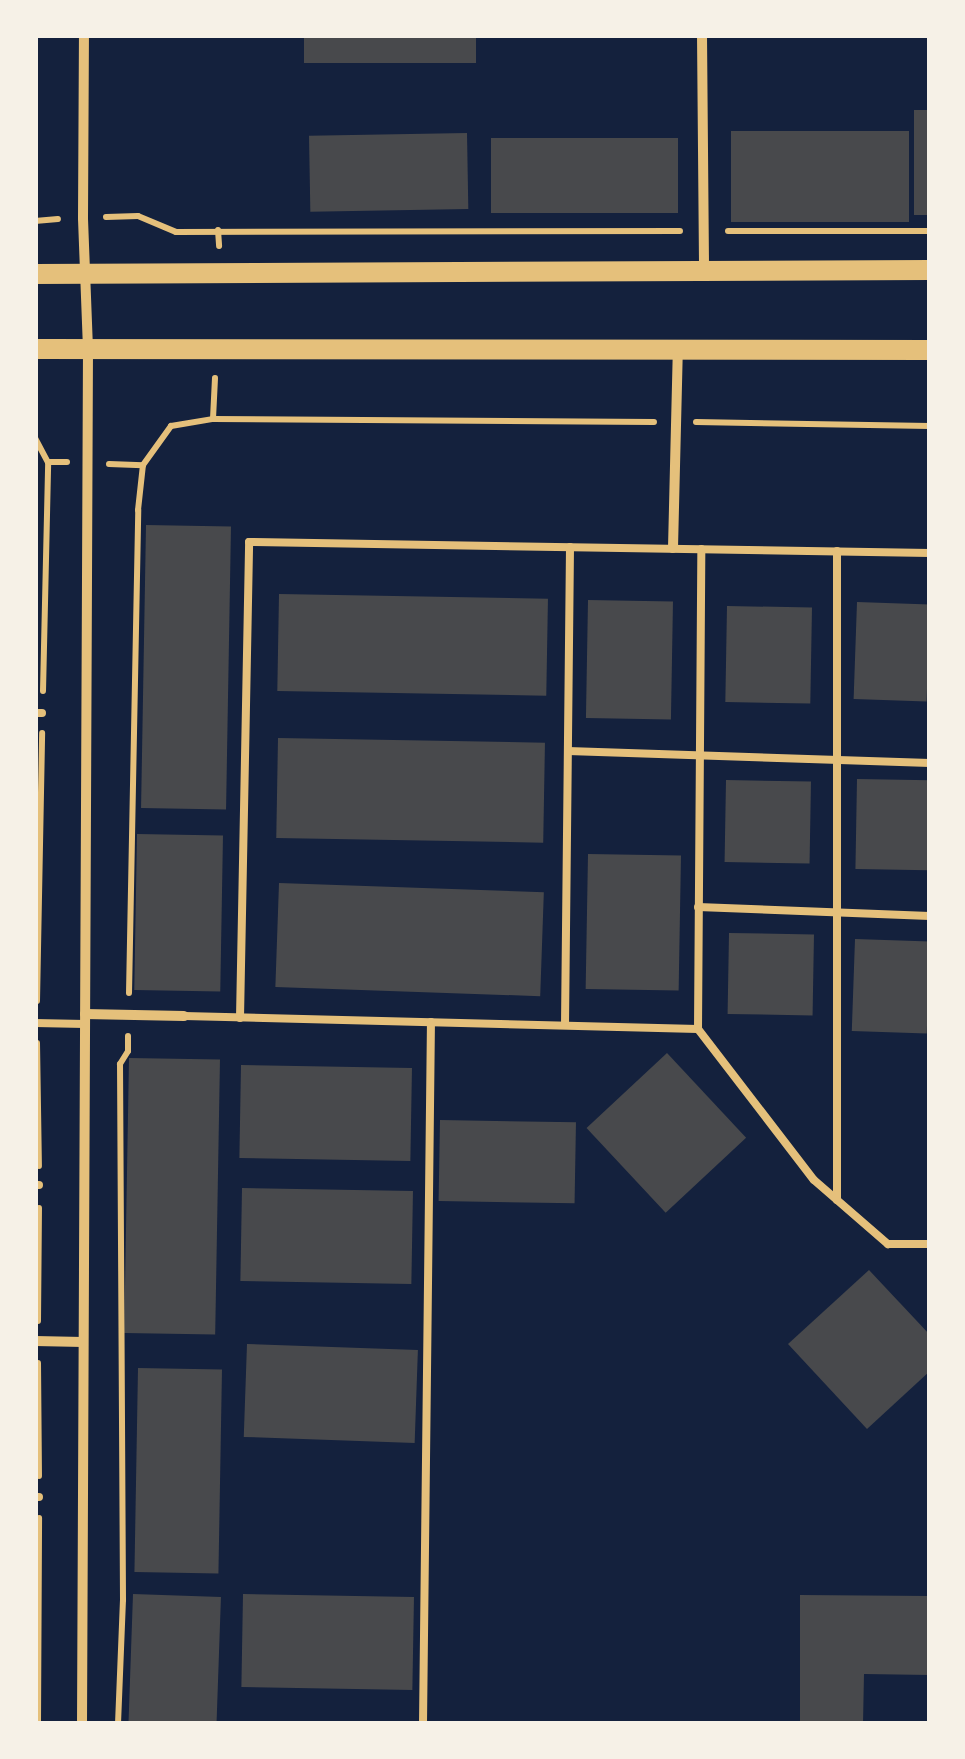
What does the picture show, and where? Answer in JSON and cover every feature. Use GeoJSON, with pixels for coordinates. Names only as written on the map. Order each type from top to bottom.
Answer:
{"type":"FeatureCollection","features":[{"type":"Feature","properties":{"kind":"main road"},"geometry":{"type":"LineString","coordinates":[[35,274],[930,270]]}},
{"type":"Feature","properties":{"kind":"main road"},"geometry":{"type":"LineString","coordinates":[[35,349],[930,350]]}},
{"type":"Feature","properties":{"kind":"street"},"geometry":{"type":"LineString","coordinates":[[82,1724],[88,349],[83,218],[84,35]]}},
{"type":"Feature","properties":{"kind":"street"},"geometry":{"type":"LineString","coordinates":[[702,35],[704,269]]}},
{"type":"Feature","properties":{"kind":"street"},"geometry":{"type":"LineString","coordinates":[[673,548],[678,350]]}},
{"type":"Feature","properties":{"kind":"street"},"geometry":{"type":"LineString","coordinates":[[85,1019],[129,1014],[184,1016]]}},
{"type":"Feature","properties":{"kind":"street"},"geometry":{"type":"LineString","coordinates":[[36,1341],[84,1342]]}},
{"type":"Feature","properties":{"kind":"lane"},"geometry":{"type":"LineString","coordinates":[[240,1018],[250,542],[930,552]]}},
{"type":"Feature","properties":{"kind":"lane"},"geometry":{"type":"LineString","coordinates":[[565,1025],[570,547]]}},
{"type":"Feature","properties":{"kind":"lane"},"geometry":{"type":"LineString","coordinates":[[701,549],[698,1028],[814,1180],[888,1244],[930,1244]]}},
{"type":"Feature","properties":{"kind":"lane"},"geometry":{"type":"LineString","coordinates":[[837,551],[837,1200]]}},
{"type":"Feature","properties":{"kind":"lane"},"geometry":{"type":"LineString","coordinates":[[568,751],[930,763]]}},
{"type":"Feature","properties":{"kind":"lane"},"geometry":{"type":"LineString","coordinates":[[698,907],[930,916]]}},
{"type":"Feature","properties":{"kind":"lane"},"geometry":{"type":"LineString","coordinates":[[184,1016],[698,1028]]}},
{"type":"Feature","properties":{"kind":"lane"},"geometry":{"type":"LineString","coordinates":[[36,1023],[85,1019]]}},
{"type":"Feature","properties":{"kind":"lane"},"geometry":{"type":"LineString","coordinates":[[423,1724],[431,1022]]}},
{"type":"Feature","properties":{"kind":"path"},"geometry":{"type":"LineString","coordinates":[[35,220],[138,216],[176,232],[930,231]]}},
{"type":"Feature","properties":{"kind":"path"},"geometry":{"type":"LineString","coordinates":[[218,230],[219,272]]}},
{"type":"Feature","properties":{"kind":"path"},"geometry":{"type":"LineString","coordinates":[[212,419],[217,349]]}},
{"type":"Feature","properties":{"kind":"path"},"geometry":{"type":"LineString","coordinates":[[118,1724],[122,1600],[120,1064],[128,1051],[138,510],[144,465],[171,426],[212,419],[930,426]]}},
{"type":"Feature","properties":{"kind":"path"},"geometry":{"type":"LineString","coordinates":[[35,438],[48,462],[38,713],[38,1724]]}},
{"type":"Feature","properties":{"kind":"path"},"geometry":{"type":"LineString","coordinates":[[48,462],[144,465]]}},
{"type":"Feature","properties":{"kind":"building"},"geometry":{"type":"Polygon","coordinates":[[[304,35],[476,35],[476,63],[304,63],[304,35]]]}},
{"type":"Feature","properties":{"kind":"building"},"geometry":{"type":"Polygon","coordinates":[[[914,110],[930,110],[930,215],[914,215],[914,110]]]}},
{"type":"Feature","properties":{"kind":"building"},"geometry":{"type":"Polygon","coordinates":[[[731,131],[909,131],[909,222],[731,222],[731,131]]]}},
{"type":"Feature","properties":{"kind":"building"},"geometry":{"type":"Polygon","coordinates":[[[467,133],[468,209],[310,212],[309,136],[467,133]]]}},
{"type":"Feature","properties":{"kind":"building"},"geometry":{"type":"Polygon","coordinates":[[[491,138],[678,138],[678,213],[491,213],[491,138]]]}},
{"type":"Feature","properties":{"kind":"building"},"geometry":{"type":"Polygon","coordinates":[[[146,525],[231,526],[226,809],[141,808],[146,525]]]}},
{"type":"Feature","properties":{"kind":"building"},"geometry":{"type":"Polygon","coordinates":[[[279,594],[548,599],[546,696],[277,691],[279,594]]]}},
{"type":"Feature","properties":{"kind":"building"},"geometry":{"type":"Polygon","coordinates":[[[588,600],[673,601],[671,719],[586,718],[588,600]]]}},
{"type":"Feature","properties":{"kind":"building"},"geometry":{"type":"Polygon","coordinates":[[[857,602],[930,605],[927,701],[854,699],[857,602]]]}},
{"type":"Feature","properties":{"kind":"building"},"geometry":{"type":"Polygon","coordinates":[[[727,606],[812,607],[810,703],[725,702],[727,606]]]}},
{"type":"Feature","properties":{"kind":"building"},"geometry":{"type":"Polygon","coordinates":[[[278,738],[545,743],[543,843],[276,838],[278,738]]]}},
{"type":"Feature","properties":{"kind":"building"},"geometry":{"type":"Polygon","coordinates":[[[857,779],[930,780],[928,870],[855,869],[857,779]]]}},
{"type":"Feature","properties":{"kind":"building"},"geometry":{"type":"Polygon","coordinates":[[[726,780],[811,781],[810,863],[725,862],[726,780]]]}},
{"type":"Feature","properties":{"kind":"building"},"geometry":{"type":"Polygon","coordinates":[[[137,834],[223,836],[220,991],[134,990],[137,834]]]}},
{"type":"Feature","properties":{"kind":"building"},"geometry":{"type":"Polygon","coordinates":[[[588,854],[681,856],[679,991],[586,989],[588,854]]]}},
{"type":"Feature","properties":{"kind":"building"},"geometry":{"type":"Polygon","coordinates":[[[279,883],[544,892],[540,996],[275,987],[279,883]]]}},
{"type":"Feature","properties":{"kind":"building"},"geometry":{"type":"Polygon","coordinates":[[[729,933],[814,934],[813,1015],[728,1014],[729,933]]]}},
{"type":"Feature","properties":{"kind":"building"},"geometry":{"type":"Polygon","coordinates":[[[855,939],[930,942],[927,1034],[852,1031],[855,939]]]}},
{"type":"Feature","properties":{"kind":"building"},"geometry":{"type":"Polygon","coordinates":[[[667,1053],[746,1138],[666,1213],[587,1128],[667,1053]]]}},
{"type":"Feature","properties":{"kind":"building"},"geometry":{"type":"Polygon","coordinates":[[[129,1058],[220,1060],[215,1335],[124,1333],[129,1058]]]}},
{"type":"Feature","properties":{"kind":"building"},"geometry":{"type":"Polygon","coordinates":[[[241,1065],[412,1068],[410,1161],[239,1158],[241,1065]]]}},
{"type":"Feature","properties":{"kind":"building"},"geometry":{"type":"Polygon","coordinates":[[[440,1120],[576,1122],[575,1203],[439,1201],[440,1120]]]}},
{"type":"Feature","properties":{"kind":"building"},"geometry":{"type":"Polygon","coordinates":[[[242,1188],[413,1191],[411,1284],[240,1281],[242,1188]]]}},
{"type":"Feature","properties":{"kind":"building"},"geometry":{"type":"Polygon","coordinates":[[[869,1270],[930,1335],[930,1371],[867,1429],[788,1344],[869,1270]]]}},
{"type":"Feature","properties":{"kind":"building"},"geometry":{"type":"Polygon","coordinates":[[[247,1344],[418,1350],[415,1443],[244,1437],[247,1344]]]}},
{"type":"Feature","properties":{"kind":"building"},"geometry":{"type":"Polygon","coordinates":[[[138,1368],[222,1369],[218,1573],[134,1572],[138,1368]]]}},
{"type":"Feature","properties":{"kind":"building"},"geometry":{"type":"Polygon","coordinates":[[[133,1594],[221,1597],[217,1724],[128,1724],[133,1594]]]}},
{"type":"Feature","properties":{"kind":"building"},"geometry":{"type":"Polygon","coordinates":[[[243,1594],[414,1597],[412,1690],[241,1687],[243,1594]]]}},
{"type":"Feature","properties":{"kind":"building"},"geometry":{"type":"Polygon","coordinates":[[[800,1595],[930,1596],[930,1675],[864,1674],[863,1724],[800,1724],[800,1595]]]}}]}
